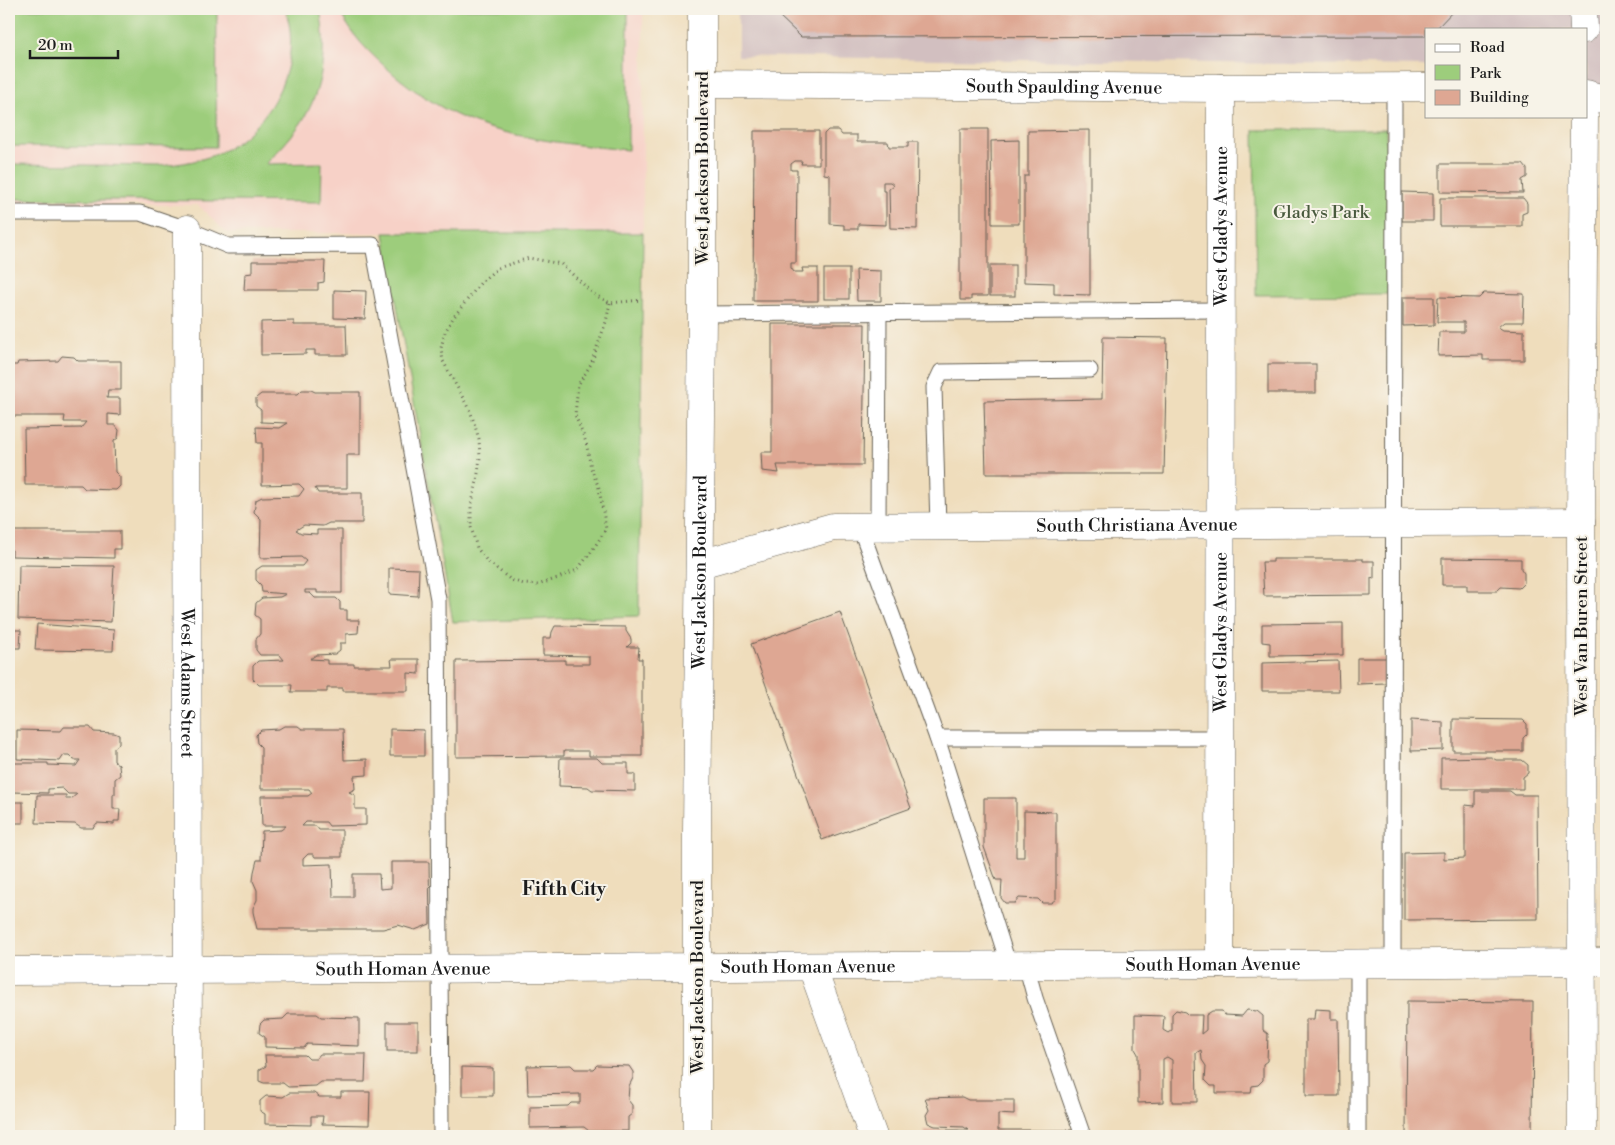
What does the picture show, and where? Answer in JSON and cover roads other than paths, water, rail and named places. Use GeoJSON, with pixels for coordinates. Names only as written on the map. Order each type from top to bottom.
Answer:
{"type":"FeatureCollection","features":[{"type":"Feature","properties":{"kind":"street","name":"West Jackson Boulevard"},"geometry":{"type":"LineString","coordinates":[[697,1136],[702,9]]}},
{"type":"Feature","properties":{"kind":"street"},"geometry":{"type":"LineString","coordinates":[[1583,9],[1584,28]]}},
{"type":"Feature","properties":{"kind":"street","name":"South Spaulding Avenue"},"geometry":{"type":"LineString","coordinates":[[702,84],[1221,88],[1425,87]]}},
{"type":"Feature","properties":{"kind":"street","name":"West Gladys Avenue"},"geometry":{"type":"LineString","coordinates":[[1220,964],[1221,88]]}},
{"type":"Feature","properties":{"kind":"street"},"geometry":{"type":"LineString","coordinates":[[1588,95],[1606,100]]}},
{"type":"Feature","properties":{"kind":"street","name":"West Van Buren Street"},"geometry":{"type":"LineString","coordinates":[[1582,1136],[1594,962],[1580,522],[1584,118]]}},
{"type":"Feature","properties":{"kind":"street","name":"West Adams Street"},"geometry":{"type":"LineString","coordinates":[[187,229],[188,1136]]}},
{"type":"Feature","properties":{"kind":"street","name":"South Christiana Avenue"},"geometry":{"type":"LineString","coordinates":[[700,564],[833,527],[1580,522]]}},
{"type":"Feature","properties":{"kind":"street","name":"South Homan Avenue"},"geometry":{"type":"LineString","coordinates":[[9,972],[1594,962]]}},
{"type":"Feature","properties":{"kind":"street"},"geometry":{"type":"LineString","coordinates":[[812,967],[873,1136]]}},
{"type":"Feature","properties":{"kind":"lane"},"geometry":{"type":"LineString","coordinates":[[1393,963],[1394,88]]}},
{"type":"Feature","properties":{"kind":"lane"},"geometry":{"type":"LineString","coordinates":[[9,213],[140,213],[187,229],[228,246],[373,245],[438,599],[441,1136]]}},
{"type":"Feature","properties":{"kind":"lane"},"geometry":{"type":"LineString","coordinates":[[702,314],[1220,310]]}},
{"type":"Feature","properties":{"kind":"lane"},"geometry":{"type":"LineString","coordinates":[[879,313],[869,527],[937,738],[1017,966],[1035,998],[1083,1136]]}},
{"type":"Feature","properties":{"kind":"lane"},"geometry":{"type":"LineString","coordinates":[[938,526],[934,387],[941,372],[1090,370]]}},
{"type":"Feature","properties":{"kind":"lane"},"geometry":{"type":"LineString","coordinates":[[937,738],[1220,738]]}},
{"type":"Feature","properties":{"kind":"lane"},"geometry":{"type":"LineString","coordinates":[[1358,963],[1358,1136]]}},
{"type":"Feature","properties":{"kind":"district","name":"Fifth City"},"geometry":{"type":"Point","coordinates":[564,889]}},
{"type":"Feature","properties":{"kind":"park label","name":"Gladys Park"},"geometry":{"type":"Point","coordinates":[1321,212]}}]}
